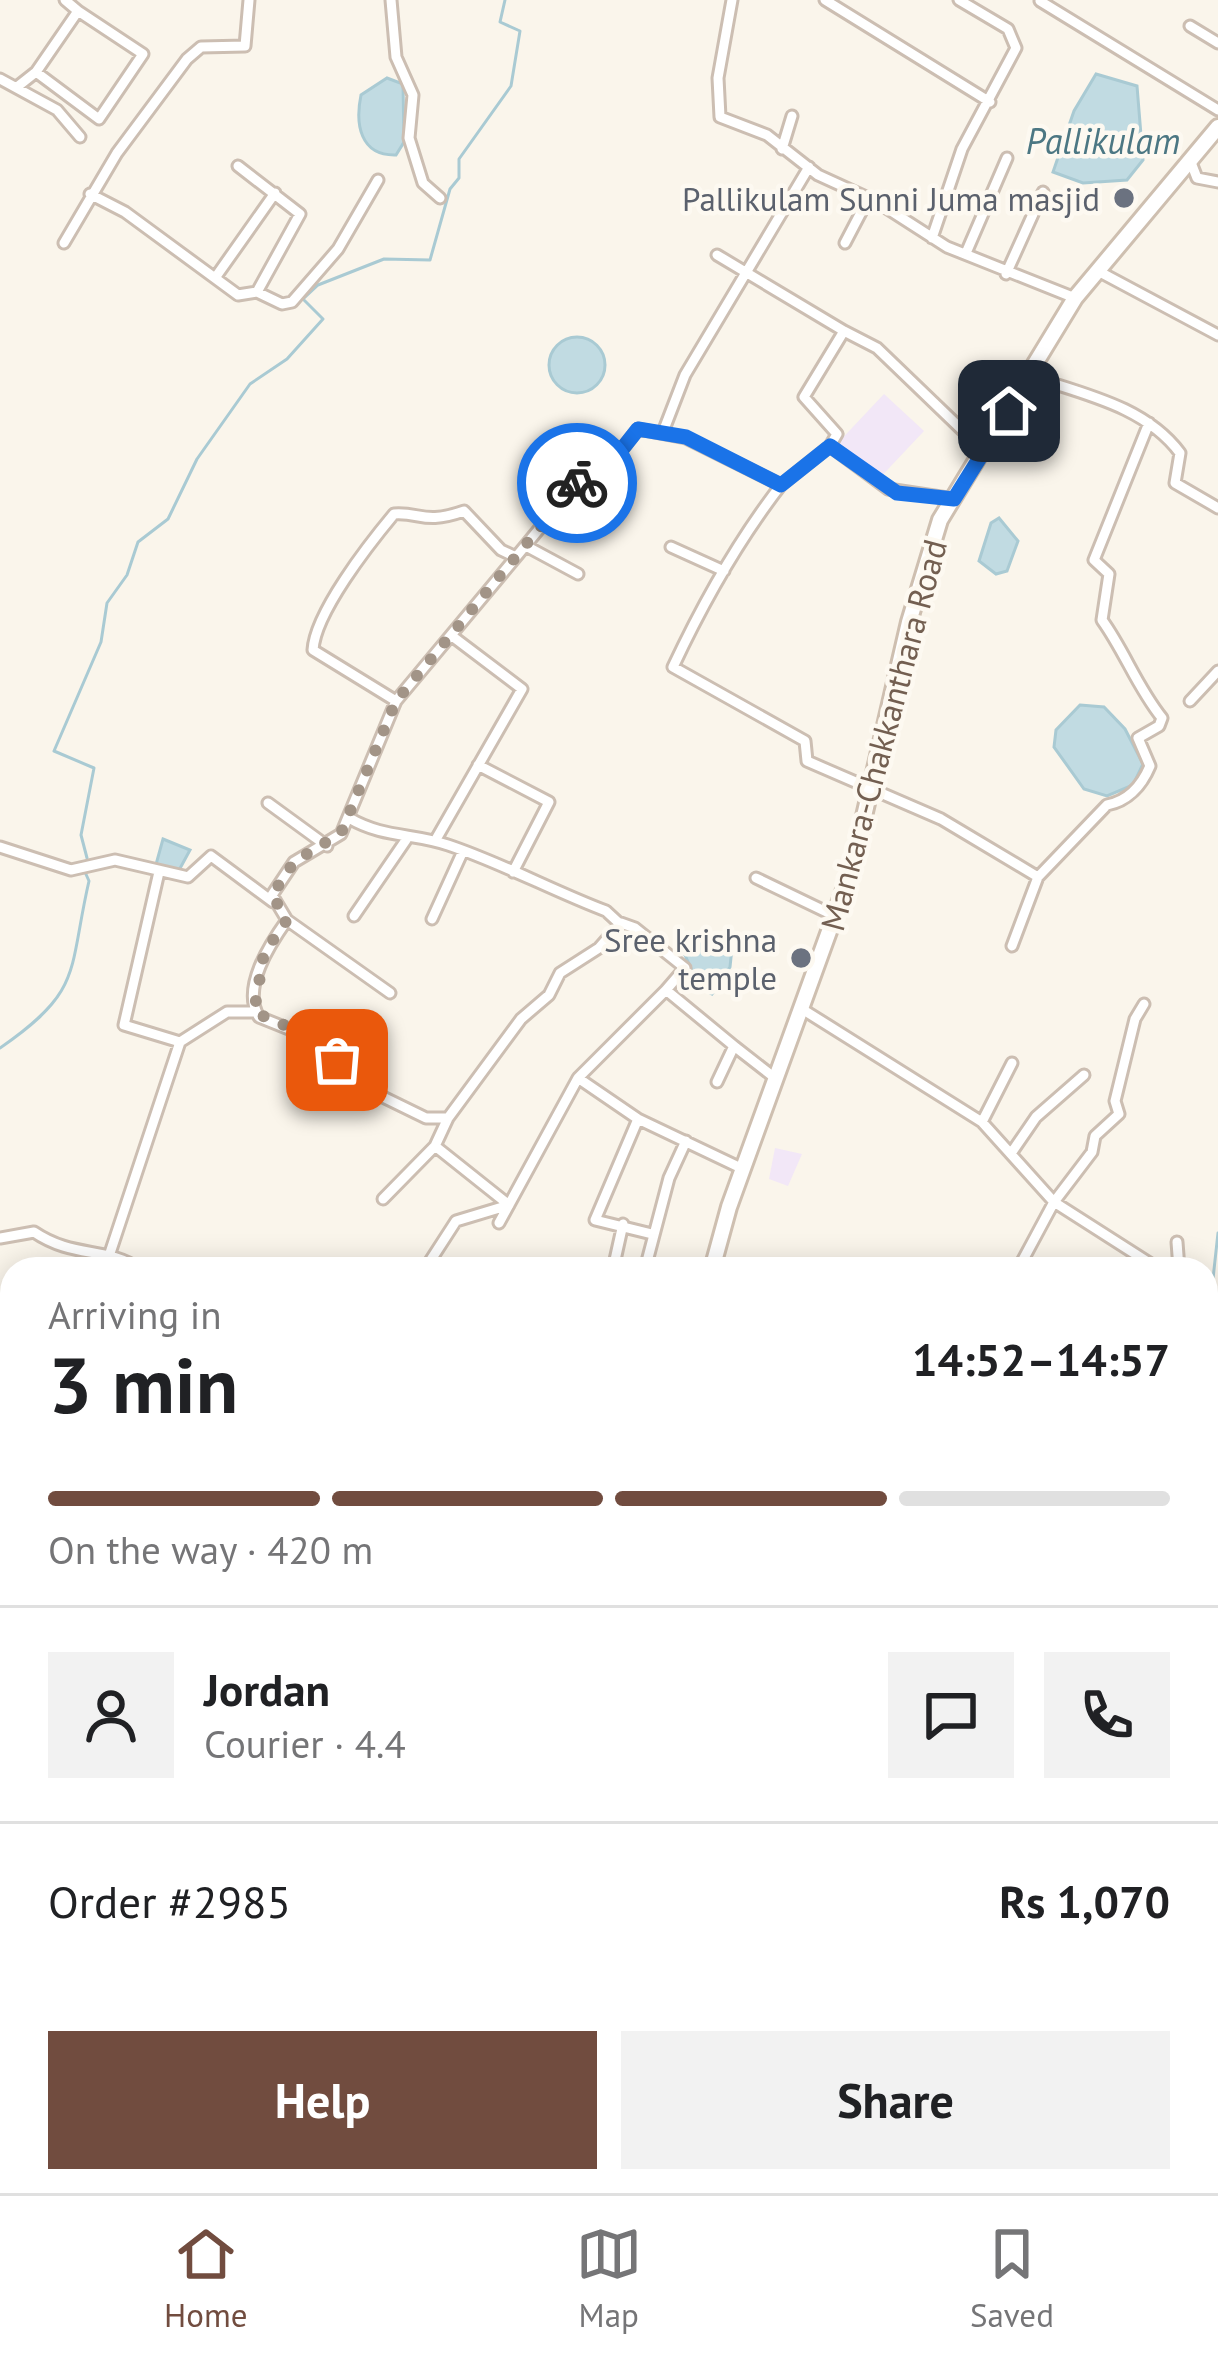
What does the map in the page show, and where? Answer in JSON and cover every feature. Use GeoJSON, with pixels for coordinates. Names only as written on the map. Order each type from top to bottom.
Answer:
{"type":"FeatureCollection","features":[{"type":"Feature","properties":{"kind":"main road","name":"Mankara-Chakkanthara Road"},"geometry":{"type":"LineString","coordinates":[[716,1257],[775,1078],[837,917],[909,622],[940,520],[1075,298],[1218,127]]}},
{"type":"Feature","properties":{"kind":"street"},"geometry":{"type":"LineString","coordinates":[[36,72],[99,119],[142,54],[65,0]]}},
{"type":"Feature","properties":{"kind":"street"},"geometry":{"type":"LineString","coordinates":[[64,243],[90,194],[187,59],[202,47],[245,46],[249,0]]}},
{"type":"Feature","properties":{"kind":"street"},"geometry":{"type":"LineString","coordinates":[[391,0],[397,57],[413,95],[409,138],[423,183],[440,198]]}},
{"type":"Feature","properties":{"kind":"street"},"geometry":{"type":"LineString","coordinates":[[732,0],[718,78],[720,117],[767,135],[808,167],[932,238],[1006,274],[1075,298]]}},
{"type":"Feature","properties":{"kind":"street"},"geometry":{"type":"LineString","coordinates":[[825,0],[990,102]]}},
{"type":"Feature","properties":{"kind":"street"},"geometry":{"type":"LineString","coordinates":[[932,238],[962,149],[1013,57],[1015,37],[959,0]]}},
{"type":"Feature","properties":{"kind":"street"},"geometry":{"type":"LineString","coordinates":[[1040,1],[1218,110]]}},
{"type":"Feature","properties":{"kind":"street"},"geometry":{"type":"LineString","coordinates":[[17,87],[36,72],[78,11]]}},
{"type":"Feature","properties":{"kind":"street"},"geometry":{"type":"LineString","coordinates":[[1190,26],[1218,43]]}},
{"type":"Feature","properties":{"kind":"street"},"geometry":{"type":"LineString","coordinates":[[0,80],[57,110],[80,137]]}},
{"type":"Feature","properties":{"kind":"street"},"geometry":{"type":"LineString","coordinates":[[782,149],[793,116]]}},
{"type":"Feature","properties":{"kind":"street"},"geometry":{"type":"LineString","coordinates":[[966,253],[1007,158]]}},
{"type":"Feature","properties":{"kind":"street"},"geometry":{"type":"LineString","coordinates":[[1190,160],[1197,178],[1218,182]]}},
{"type":"Feature","properties":{"kind":"street"},"geometry":{"type":"LineString","coordinates":[[238,166],[300,214],[257,292]]}},
{"type":"Feature","properties":{"kind":"street"},"geometry":{"type":"LineString","coordinates":[[663,432],[685,375],[744,268],[808,167]]}},
{"type":"Feature","properties":{"kind":"street"},"geometry":{"type":"LineString","coordinates":[[90,194],[125,212],[238,295],[257,292],[282,304],[292,302],[338,248],[378,180]]}},
{"type":"Feature","properties":{"kind":"street"},"geometry":{"type":"LineString","coordinates":[[1006,274],[1043,192]]}},
{"type":"Feature","properties":{"kind":"street"},"geometry":{"type":"LineString","coordinates":[[215,278],[275,193]]}},
{"type":"Feature","properties":{"kind":"street"},"geometry":{"type":"LineString","coordinates":[[845,243],[868,199]]}},
{"type":"Feature","properties":{"kind":"street"},"geometry":{"type":"LineString","coordinates":[[717,255],[877,348],[984,451]]}},
{"type":"Feature","properties":{"kind":"street"},"geometry":{"type":"LineString","coordinates":[[1098,271],[1218,335]]}},
{"type":"Feature","properties":{"kind":"street"},"geometry":{"type":"LineString","coordinates":[[844,331],[804,398],[838,434],[830,446],[781,485],[749,524],[696,611],[673,667],[805,741],[807,761],[941,819],[1038,877]]}},
{"type":"Feature","properties":{"kind":"street"},"geometry":{"type":"LineString","coordinates":[[1030,376],[1164,432],[1180,453],[1175,483],[1218,508]]}},
{"type":"Feature","properties":{"kind":"street"},"geometry":{"type":"LineString","coordinates":[[1012,946],[1038,877],[1107,805],[1119,802],[1143,782],[1150,766],[1138,738],[1160,726],[1162,718],[1139,689],[1136,674],[1102,620],[1109,574],[1094,560],[1149,423]]}},
{"type":"Feature","properties":{"kind":"street"},"geometry":{"type":"LineString","coordinates":[[273,902],[272,895],[294,862],[327,846],[349,818],[396,701],[577,483],[600,477],[632,433],[663,432],[722,452],[781,485]]}},
{"type":"Feature","properties":{"kind":"street"},"geometry":{"type":"LineString","coordinates":[[830,446],[897,493],[954,499]]}},
{"type":"Feature","properties":{"kind":"street"},"geometry":{"type":"LineString","coordinates":[[396,701],[314,650],[314,636],[331,605],[394,514],[434,521],[464,511],[501,550],[515,557]]}},
{"type":"Feature","properties":{"kind":"street"},"geometry":{"type":"LineString","coordinates":[[526,546],[578,574]]}},
{"type":"Feature","properties":{"kind":"street"},"geometry":{"type":"LineString","coordinates":[[671,548],[724,571]]}},
{"type":"Feature","properties":{"kind":"street"},"geometry":{"type":"LineString","coordinates":[[435,841],[522,689],[452,636]]}},
{"type":"Feature","properties":{"kind":"street"},"geometry":{"type":"LineString","coordinates":[[1190,701],[1218,671]]}},
{"type":"Feature","properties":{"kind":"street"},"geometry":{"type":"LineString","coordinates":[[478,765],[549,802],[513,872]]}},
{"type":"Feature","properties":{"kind":"street"},"geometry":{"type":"LineString","coordinates":[[268,802],[327,846]]}},
{"type":"Feature","properties":{"kind":"street"},"geometry":{"type":"LineString","coordinates":[[349,818],[406,840],[435,841],[463,851],[606,911],[685,968],[578,1078],[499,1223]]}},
{"type":"Feature","properties":{"kind":"street"},"geometry":{"type":"LineString","coordinates":[[354,916],[406,840]]}},
{"type":"Feature","properties":{"kind":"street"},"geometry":{"type":"LineString","coordinates":[[0,847],[71,870],[115,860],[188,878],[211,856],[273,902],[287,920],[390,993]]}},
{"type":"Feature","properties":{"kind":"street"},"geometry":{"type":"LineString","coordinates":[[432,919],[463,851]]}},
{"type":"Feature","properties":{"kind":"street"},"geometry":{"type":"LineString","coordinates":[[159,872],[124,1025],[180,1042]]}},
{"type":"Feature","properties":{"kind":"street"},"geometry":{"type":"LineString","coordinates":[[756,878],[837,917]]}},
{"type":"Feature","properties":{"kind":"street"},"geometry":{"type":"LineString","coordinates":[[254,1012],[264,953],[287,920]]}},
{"type":"Feature","properties":{"kind":"street"},"geometry":{"type":"LineString","coordinates":[[382,1199],[435,1146],[448,1118],[521,1019],[549,995],[560,973],[599,948],[620,924]]}},
{"type":"Feature","properties":{"kind":"street"},"geometry":{"type":"LineString","coordinates":[[666,990],[775,1078]]}},
{"type":"Feature","properties":{"kind":"street"},"geometry":{"type":"LineString","coordinates":[[1024,1257],[1054,1202],[1092,1152],[1098,1141],[1094,1136],[1120,1114],[1114,1101],[1135,1019],[1144,1004]]}},
{"type":"Feature","properties":{"kind":"street"},"geometry":{"type":"LineString","coordinates":[[802,1009],[982,1122],[1054,1202],[1139,1257]]}},
{"type":"Feature","properties":{"kind":"street"},"geometry":{"type":"LineString","coordinates":[[109,1256],[180,1042],[227,1012],[254,1012],[314,1039],[383,1097],[426,1118],[448,1118]]}},
{"type":"Feature","properties":{"kind":"street"},"geometry":{"type":"LineString","coordinates":[[717,1082],[734,1046]]}},
{"type":"Feature","properties":{"kind":"street"},"geometry":{"type":"LineString","coordinates":[[982,1122],[1012,1063]]}},
{"type":"Feature","properties":{"kind":"street"},"geometry":{"type":"LineString","coordinates":[[1012,1152],[1036,1118],[1084,1075]]}},
{"type":"Feature","properties":{"kind":"street"},"geometry":{"type":"LineString","coordinates":[[578,1078],[638,1118],[743,1169]]}},
{"type":"Feature","properties":{"kind":"street"},"geometry":{"type":"LineString","coordinates":[[638,1118],[596,1220],[652,1234]]}},
{"type":"Feature","properties":{"kind":"street"},"geometry":{"type":"LineString","coordinates":[[647,1257],[686,1142]]}},
{"type":"Feature","properties":{"kind":"street"},"geometry":{"type":"LineString","coordinates":[[435,1146],[508,1205]]}},
{"type":"Feature","properties":{"kind":"street"},"geometry":{"type":"LineString","coordinates":[[432,1257],[456,1221],[508,1205]]}},
{"type":"Feature","properties":{"kind":"street"},"geometry":{"type":"LineString","coordinates":[[616,1257],[623,1224]]}},
{"type":"Feature","properties":{"kind":"street"},"geometry":{"type":"LineString","coordinates":[[0,1238],[34,1232],[60,1249],[122,1257]]}},
{"type":"Feature","properties":{"kind":"street"},"geometry":{"type":"LineString","coordinates":[[1177,1242],[1178,1257]]}},
{"type":"Feature","properties":{"kind":"street"},"geometry":{"type":"LineString","coordinates":[[0,1934],[0,1969]]}},
{"type":"Feature","properties":{"kind":"shaded area"},"geometry":{"type":"Polygon","coordinates":[[[884,394],[924,431],[874,484],[835,446],[884,394]]]}},
{"type":"Feature","properties":{"kind":"shaded area"},"geometry":{"type":"Polygon","coordinates":[[[775,1148],[802,1154],[788,1186],[769,1179],[775,1148]]]}},
{"type":"Feature","properties":{"kind":"water","name":"Pallikulam"},"geometry":{"type":"Polygon","coordinates":[[[1096,74],[1137,86],[1143,160],[1127,180],[1083,183],[1053,172],[1074,111],[1096,74]]]}},
{"type":"Feature","properties":{"kind":"water"},"geometry":{"type":"Polygon","coordinates":[[[387,78],[403,84],[404,142],[396,155],[374,150],[360,127],[361,95],[387,78]]]}},
{"type":"Feature","properties":{"kind":"water"},"geometry":{"type":"Polygon","coordinates":[[[577,337],[596,346],[605,365],[596,384],[577,393],[558,384],[549,365],[558,346],[577,337]]]}},
{"type":"Feature","properties":{"kind":"water"},"geometry":{"type":"Polygon","coordinates":[[[999,518],[1018,541],[1007,571],[996,574],[979,561],[991,523],[999,518]]]}},
{"type":"Feature","properties":{"kind":"water"},"geometry":{"type":"Polygon","coordinates":[[[1080,705],[1104,707],[1125,729],[1143,764],[1133,785],[1107,796],[1084,789],[1054,747],[1056,730],[1080,705]]]}},
{"type":"Feature","properties":{"kind":"water"},"geometry":{"type":"Polygon","coordinates":[[[163,839],[190,850],[178,872],[155,868],[163,839]]]}},
{"type":"Feature","properties":{"kind":"water"},"geometry":{"type":"Polygon","coordinates":[[[717,934],[732,948],[730,967],[712,994],[700,988],[684,953],[695,939],[717,934]]]}},
{"type":"Feature","properties":{"kind":"waterway"},"geometry":{"type":"LineString","coordinates":[[87,858],[81,835],[94,768],[54,751],[101,642],[107,603],[127,575],[138,542],[168,519],[197,459],[250,384],[287,359],[323,319],[303,299],[318,285],[384,259],[430,260],[450,189],[459,178],[459,159],[511,86],[520,31],[500,22],[505,0]]}},
{"type":"Feature","properties":{"kind":"waterway"},"geometry":{"type":"LineString","coordinates":[[0,1048],[60,994],[74,959],[89,881],[85,872]]}},
{"type":"Feature","properties":{"kind":"waterway"},"geometry":{"type":"LineString","coordinates":[[1215,1257],[1218,1233]]}},
{"type":"Feature","properties":{"kind":"way so far"},"geometry":{"type":"LineString","coordinates":[[337,1060],[309,1036],[254,1012],[264,953],[287,920],[272,895],[294,862],[327,846],[341,833],[396,701],[577,483]]}},
{"type":"Feature","properties":{"kind":"place","name":"Pallikulam Sunni Juma masjid"},"geometry":{"type":"Point","coordinates":[1124,198]}},
{"type":"Feature","properties":{"kind":"place","name":"Sree krishna temple"},"geometry":{"type":"Point","coordinates":[801,958]}},
{"type":"Feature","properties":{"kind":"route"},"geometry":{"type":"LineString","coordinates":[[577,483],[600,477],[638,429],[686,437],[781,485],[830,446],[897,493],[916,491],[954,499],[1009,411]]}}]}
